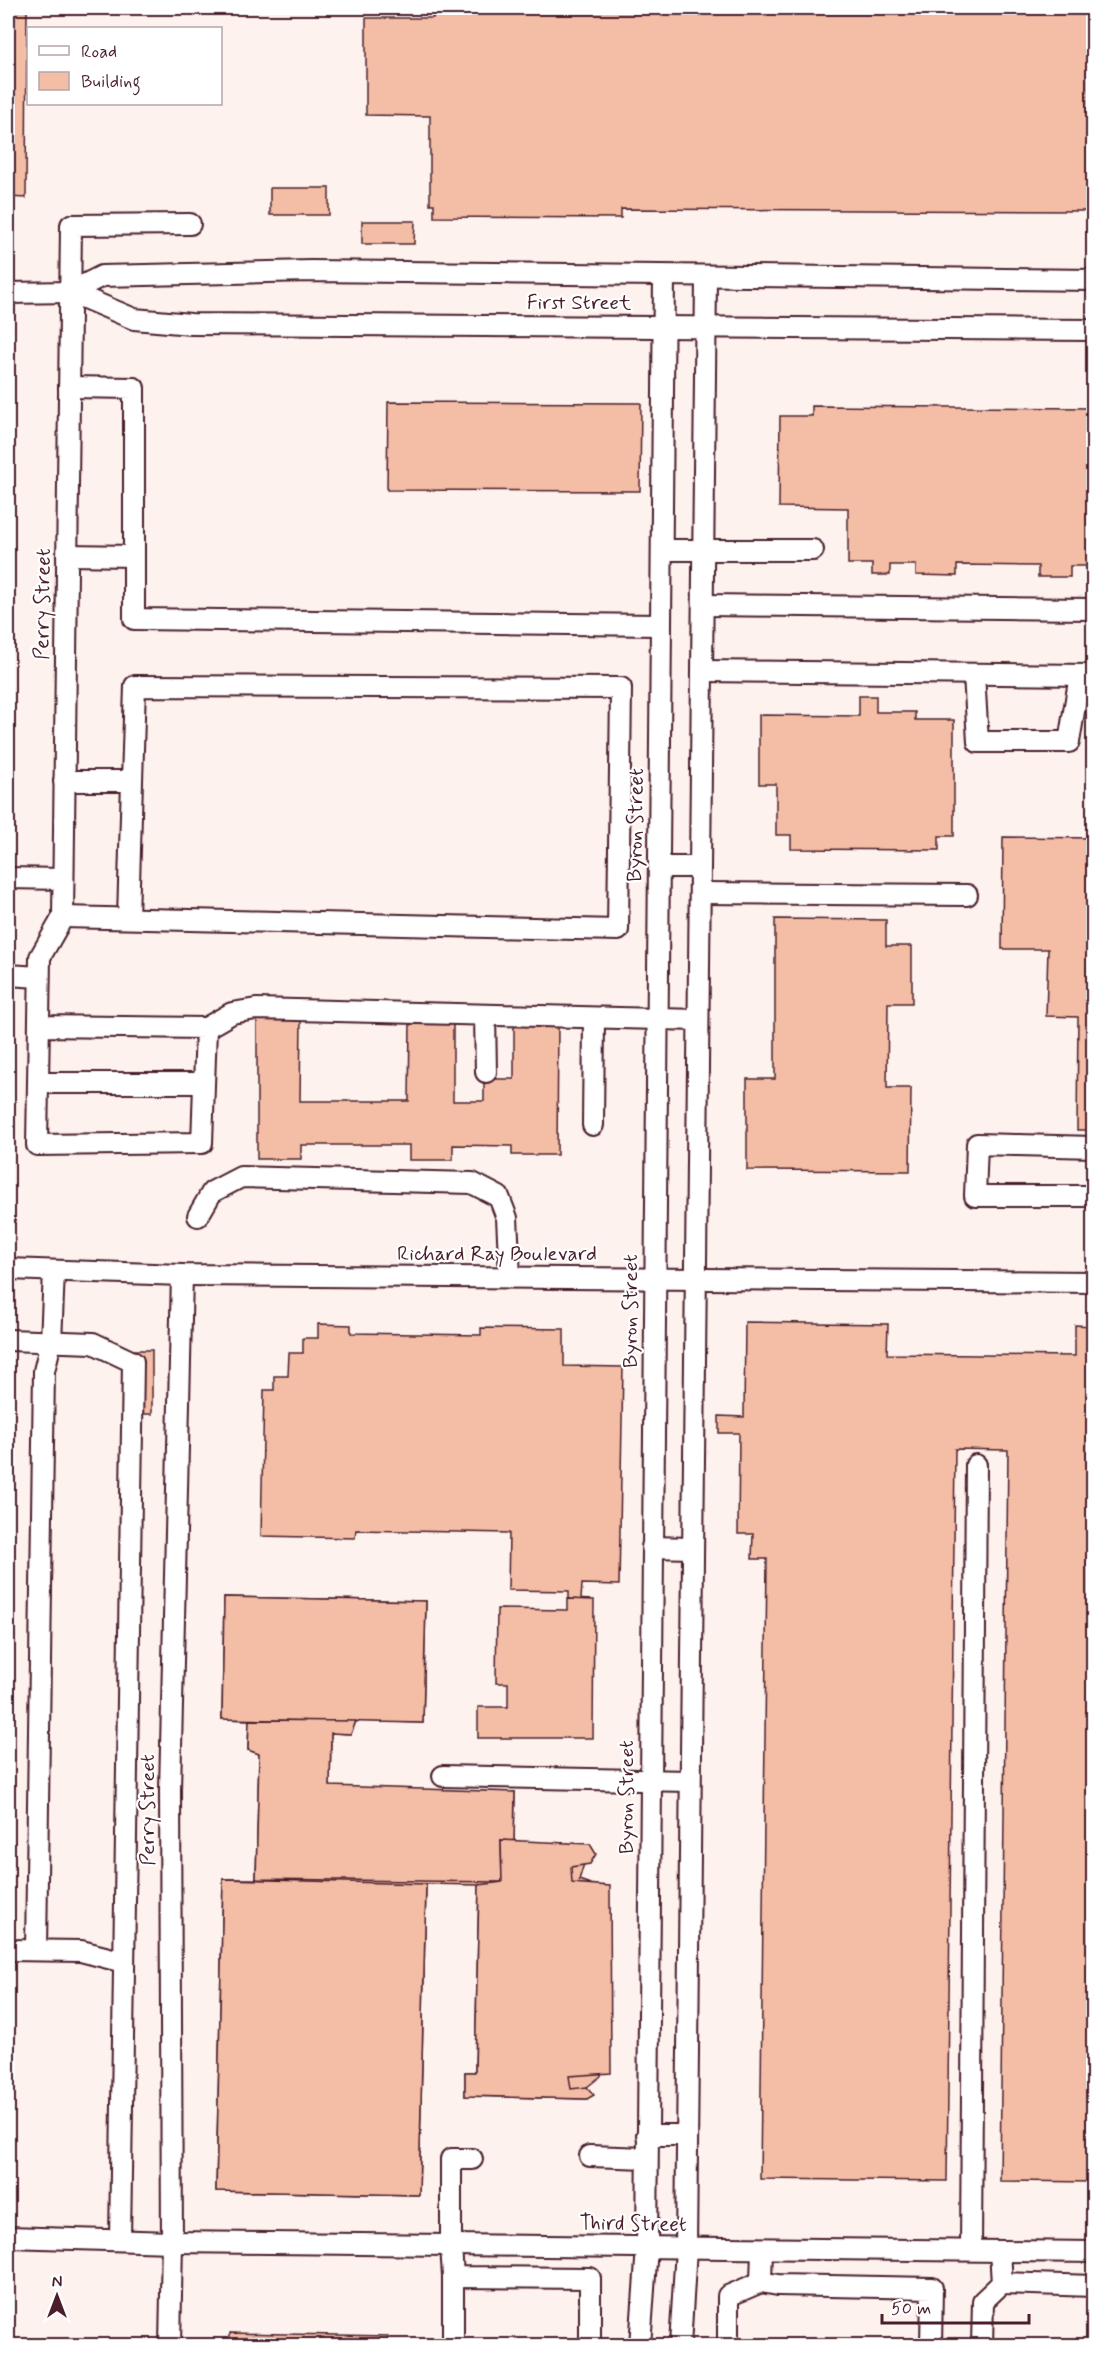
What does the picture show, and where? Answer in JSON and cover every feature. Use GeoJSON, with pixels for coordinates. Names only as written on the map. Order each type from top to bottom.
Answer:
{"type":"FeatureCollection","features":[{"type":"Feature","properties":{"kind":"street","name":"Perry Street"},"geometry":{"type":"LineString","coordinates":[[63,917],[71,225],[190,224]]}},
{"type":"Feature","properties":{"kind":"street","name":"First Street"},"geometry":{"type":"LineString","coordinates":[[70,292],[102,276],[311,271],[1094,280]]}},
{"type":"Feature","properties":{"kind":"street","name":"Byron Street"},"geometry":{"type":"LineString","coordinates":[[640,2346],[646,2247],[664,276]]}},
{"type":"Feature","properties":{"kind":"street"},"geometry":{"type":"LineString","coordinates":[[681,2346],[686,2248],[706,277]]}},
{"type":"Feature","properties":{"kind":"street","name":"First Street"},"geometry":{"type":"LineString","coordinates":[[8,293],[70,292],[134,319],[191,324],[1094,330]]}},
{"type":"Feature","properties":{"kind":"street"},"geometry":{"type":"LineString","coordinates":[[69,387],[134,388],[134,620],[661,625]]}},
{"type":"Feature","properties":{"kind":"street"},"geometry":{"type":"LineString","coordinates":[[662,550],[813,550]]}},
{"type":"Feature","properties":{"kind":"street"},"geometry":{"type":"LineString","coordinates":[[67,555],[134,556]]}},
{"type":"Feature","properties":{"kind":"street"},"geometry":{"type":"LineString","coordinates":[[704,605],[1094,609]]}},
{"type":"Feature","properties":{"kind":"street"},"geometry":{"type":"LineString","coordinates":[[703,671],[1087,675],[1069,742],[978,742],[974,674]]}},
{"type":"Feature","properties":{"kind":"street"},"geometry":{"type":"LineString","coordinates":[[128,918],[135,686],[621,688],[618,930],[63,917],[40,957],[38,1145],[202,1143],[206,1028]]}},
{"type":"Feature","properties":{"kind":"street"},"geometry":{"type":"LineString","coordinates":[[64,781],[132,781]]}},
{"type":"Feature","properties":{"kind":"street"},"geometry":{"type":"LineString","coordinates":[[659,867],[700,867]]}},
{"type":"Feature","properties":{"kind":"street"},"geometry":{"type":"LineString","coordinates":[[8,878],[63,879]]}},
{"type":"Feature","properties":{"kind":"street"},"geometry":{"type":"LineString","coordinates":[[700,892],[967,895]]}},
{"type":"Feature","properties":{"kind":"street"},"geometry":{"type":"LineString","coordinates":[[8,975],[39,976]]}},
{"type":"Feature","properties":{"kind":"street"},"geometry":{"type":"LineString","coordinates":[[39,1026],[206,1028],[232,1013],[256,1009],[698,1020]]}},
{"type":"Feature","properties":{"kind":"street"},"geometry":{"type":"LineString","coordinates":[[485,1015],[486,1072]]}},
{"type":"Feature","properties":{"kind":"street"},"geometry":{"type":"LineString","coordinates":[[593,1125],[594,1017]]}},
{"type":"Feature","properties":{"kind":"street"},"geometry":{"type":"LineString","coordinates":[[38,1083],[204,1083]]}},
{"type":"Feature","properties":{"kind":"street"},"geometry":{"type":"LineString","coordinates":[[1094,1147],[977,1144],[975,1196],[1094,1196]]}},
{"type":"Feature","properties":{"kind":"street"},"geometry":{"type":"LineString","coordinates":[[198,1216],[212,1192],[240,1177],[472,1183],[499,1197],[507,1218],[510,1277]]}},
{"type":"Feature","properties":{"kind":"street","name":"Richard Ray Boulevard"},"geometry":{"type":"LineString","coordinates":[[8,1269],[182,1275],[1094,1282]]}},
{"type":"Feature","properties":{"kind":"street"},"geometry":{"type":"LineString","coordinates":[[36,1950],[44,1371],[51,1342],[54,1271]]}},
{"type":"Feature","properties":{"kind":"street","name":"Perry Street"},"geometry":{"type":"LineString","coordinates":[[170,2346],[172,2242],[170,1790],[182,1275]]}},
{"type":"Feature","properties":{"kind":"street"},"geometry":{"type":"LineString","coordinates":[[8,1340],[93,1343],[133,1362],[120,2240]]}},
{"type":"Feature","properties":{"kind":"street"},"geometry":{"type":"LineString","coordinates":[[971,2250],[976,1465]]}},
{"type":"Feature","properties":{"kind":"street"},"geometry":{"type":"LineString","coordinates":[[652,1547],[692,1548]]}},
{"type":"Feature","properties":{"kind":"street"},"geometry":{"type":"LineString","coordinates":[[443,1776],[689,1781]]}},
{"type":"Feature","properties":{"kind":"street"},"geometry":{"type":"LineString","coordinates":[[8,1950],[81,1951],[124,1962]]}},
{"type":"Feature","properties":{"kind":"street"},"geometry":{"type":"LineString","coordinates":[[647,2135],[686,2135]]}},
{"type":"Feature","properties":{"kind":"street"},"geometry":{"type":"LineString","coordinates":[[590,2156],[647,2158]]}},
{"type":"Feature","properties":{"kind":"street"},"geometry":{"type":"LineString","coordinates":[[453,2346],[451,2159],[472,2159]]}},
{"type":"Feature","properties":{"kind":"street","name":"Third Street"},"geometry":{"type":"LineString","coordinates":[[8,2236],[172,2242],[1094,2252]]}},
{"type":"Feature","properties":{"kind":"street"},"geometry":{"type":"LineString","coordinates":[[761,2282],[762,2248]]}},
{"type":"Feature","properties":{"kind":"street"},"geometry":{"type":"LineString","coordinates":[[1000,2251],[1002,2283]]}},
{"type":"Feature","properties":{"kind":"street"},"geometry":{"type":"LineString","coordinates":[[453,2277],[590,2278],[590,2346]]}},
{"type":"Feature","properties":{"kind":"street"},"geometry":{"type":"LineString","coordinates":[[728,2346],[728,2296],[761,2282],[778,2285],[932,2288],[931,2346]]}},
{"type":"Feature","properties":{"kind":"street"},"geometry":{"type":"LineString","coordinates":[[982,2346],[983,2301],[1002,2283],[1094,2286]]}},
{"type":"Feature","properties":{"kind":"building"},"geometry":{"type":"Polygon","coordinates":[[[8,8],[27,8],[26,198],[8,197],[8,8]]]}},
{"type":"Feature","properties":{"kind":"building"},"geometry":{"type":"Polygon","coordinates":[[[433,8],[1094,8],[1094,211],[621,209],[621,218],[434,217],[434,204],[430,204],[430,116],[366,115],[366,18],[433,18],[433,8]]]}},
{"type":"Feature","properties":{"kind":"building"},"geometry":{"type":"Polygon","coordinates":[[[270,188],[329,188],[329,215],[270,215],[270,188]]]}},
{"type":"Feature","properties":{"kind":"building"},"geometry":{"type":"Polygon","coordinates":[[[362,221],[415,221],[414,244],[362,244],[362,221]]]}},
{"type":"Feature","properties":{"kind":"building"},"geometry":{"type":"Polygon","coordinates":[[[388,402],[641,403],[640,491],[387,490],[388,402]]]}},
{"type":"Feature","properties":{"kind":"building"},"geometry":{"type":"Polygon","coordinates":[[[812,406],[1094,408],[1094,566],[1070,566],[1070,577],[1038,577],[1038,566],[957,565],[957,576],[916,575],[916,565],[890,565],[890,575],[872,575],[872,564],[848,564],[848,508],[779,507],[780,416],[812,416],[812,406]]]}},
{"type":"Feature","properties":{"kind":"building"},"geometry":{"type":"Polygon","coordinates":[[[859,696],[876,696],[876,712],[915,712],[915,720],[954,720],[954,836],[939,836],[939,850],[791,849],[791,835],[776,835],[776,784],[759,784],[759,715],[859,716],[859,696]]]}},
{"type":"Feature","properties":{"kind":"building"},"geometry":{"type":"Polygon","coordinates":[[[1003,837],[1094,838],[1094,1130],[1077,1130],[1078,1017],[1046,1016],[1048,949],[1002,949],[1003,837]]]}},
{"type":"Feature","properties":{"kind":"building"},"geometry":{"type":"Polygon","coordinates":[[[775,919],[886,920],[886,946],[912,946],[912,1003],[888,1003],[887,1088],[911,1088],[910,1171],[747,1170],[747,1079],[775,1079],[775,919]]]}},
{"type":"Feature","properties":{"kind":"building"},"geometry":{"type":"Polygon","coordinates":[[[257,1019],[301,1019],[300,1101],[409,1101],[410,1022],[453,1022],[453,1101],[484,1101],[484,1079],[514,1079],[514,1021],[558,1021],[557,1155],[512,1155],[512,1146],[453,1145],[453,1160],[409,1160],[409,1145],[301,1145],[301,1159],[257,1159],[257,1019]]]}},
{"type":"Feature","properties":{"kind":"building"},"geometry":{"type":"Polygon","coordinates":[[[745,1322],[888,1324],[887,1354],[1075,1356],[1075,1325],[1094,1326],[1094,2182],[1000,2181],[1008,1450],[955,1449],[947,2181],[760,2179],[767,1559],[752,1559],[753,1534],[738,1534],[739,1433],[719,1433],[719,1416],[744,1417],[745,1322]]]}},
{"type":"Feature","properties":{"kind":"building"},"geometry":{"type":"Polygon","coordinates":[[[318,1324],[351,1325],[351,1333],[481,1335],[481,1328],[564,1329],[564,1366],[623,1367],[619,1585],[582,1584],[581,1600],[569,1599],[569,1591],[508,1590],[509,1533],[356,1530],[355,1538],[261,1536],[264,1390],[274,1390],[274,1376],[288,1376],[289,1353],[303,1353],[303,1338],[318,1338],[318,1324]]]}},
{"type":"Feature","properties":{"kind":"building"},"geometry":{"type":"Polygon","coordinates":[[[126,1350],[152,1350],[152,1414],[126,1414],[126,1350]]]}},
{"type":"Feature","properties":{"kind":"building"},"geometry":{"type":"Polygon","coordinates":[[[224,1597],[426,1601],[423,1723],[356,1721],[351,1734],[331,1733],[330,1786],[336,1788],[515,1792],[514,1842],[590,1844],[579,1880],[605,1889],[601,2076],[587,2087],[587,2099],[465,2096],[465,2072],[475,2072],[479,1885],[426,1884],[419,2195],[216,2191],[223,1879],[256,1879],[259,1754],[248,1750],[249,1720],[222,1719],[224,1597]]]}},
{"type":"Feature","properties":{"kind":"building"},"geometry":{"type":"Polygon","coordinates":[[[224,1597],[426,1601],[423,1723],[222,1719],[224,1597]]]}},
{"type":"Feature","properties":{"kind":"building"},"geometry":{"type":"Polygon","coordinates":[[[567,1599],[594,1600],[593,1738],[478,1738],[478,1707],[508,1707],[508,1683],[496,1683],[497,1609],[567,1610],[567,1599]]]}},
{"type":"Feature","properties":{"kind":"building"},"geometry":{"type":"Polygon","coordinates":[[[249,1720],[356,1721],[351,1734],[331,1733],[330,1786],[515,1792],[514,1842],[501,1840],[502,1882],[256,1879],[259,1754],[248,1750],[249,1720]]]}},
{"type":"Feature","properties":{"kind":"building"},"geometry":{"type":"Polygon","coordinates":[[[501,1840],[590,1844],[596,1854],[590,1864],[571,1867],[572,1883],[610,1886],[611,2073],[569,2076],[571,2089],[587,2087],[594,2095],[587,2099],[465,2096],[465,2072],[475,2072],[479,1885],[502,1882],[501,1840]]]}},
{"type":"Feature","properties":{"kind":"building"},"geometry":{"type":"Polygon","coordinates":[[[223,1879],[426,1884],[419,2195],[216,2191],[223,1879]]]}},
{"type":"Feature","properties":{"kind":"building"},"geometry":{"type":"Polygon","coordinates":[[[230,2333],[388,2336],[387,2346],[230,2346],[230,2333]]]}}]}
